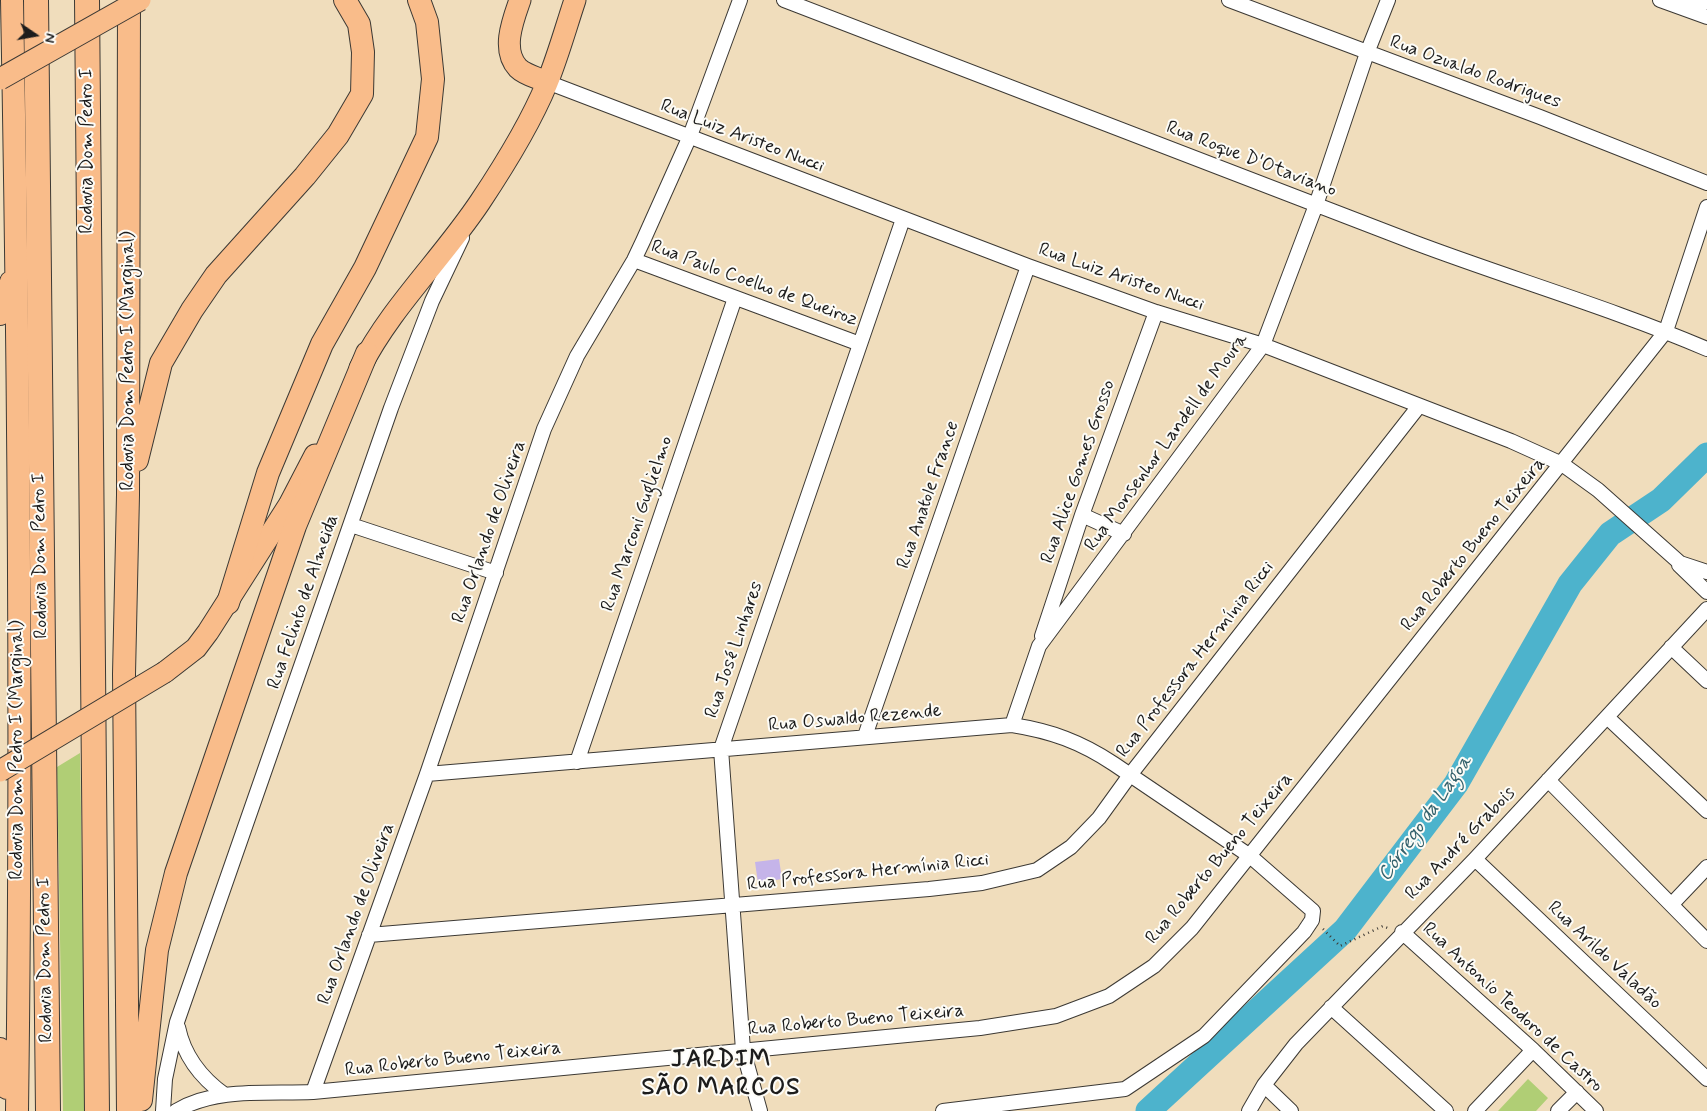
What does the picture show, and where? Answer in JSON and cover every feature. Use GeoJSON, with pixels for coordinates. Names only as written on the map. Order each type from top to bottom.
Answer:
{"type":"FeatureCollection","features":[{"type":"Feature","properties":{"kind":"highway","name":"Rodovia Dom Pedro I (Marginal)"},"geometry":{"type":"LineString","coordinates":[[12,0],[17,265],[19,980],[17,1111]]}},
{"type":"Feature","properties":{"kind":"highway","name":"Rodovia Dom Pedro I"},"geometry":{"type":"LineString","coordinates":[[36,0],[48,1111]]}},
{"type":"Feature","properties":{"kind":"highway","name":"Rodovia Dom Pedro I"},"geometry":{"type":"LineString","coordinates":[[87,0],[97,1111]]}},
{"type":"Feature","properties":{"kind":"highway","name":"Rodovia Dom Pedro I (Marginal)"},"geometry":{"type":"LineString","coordinates":[[128,1111],[124,674],[128,495],[129,0]]}},
{"type":"Feature","properties":{"kind":"highway"},"geometry":{"type":"LineString","coordinates":[[128,495],[161,363],[165,355],[216,274],[338,135],[362,94],[364,52],[359,24],[345,0]]}},
{"type":"Feature","properties":{"kind":"highway"},"geometry":{"type":"LineString","coordinates":[[228,603],[268,473],[322,344],[365,268],[427,137],[433,79],[427,22],[419,0]]}},
{"type":"Feature","properties":{"kind":"highway"},"geometry":{"type":"LineString","coordinates":[[0,314],[17,265]]}},
{"type":"Feature","properties":{"kind":"highway"},"geometry":{"type":"LineString","coordinates":[[140,1111],[157,950],[176,873],[295,526],[367,353]]}},
{"type":"Feature","properties":{"kind":"highway"},"geometry":{"type":"LineString","coordinates":[[0,1049],[10,1111]]}},
{"type":"Feature","properties":{"kind":"main road"},"geometry":{"type":"LineString","coordinates":[[0,79],[140,0]]}},
{"type":"Feature","properties":{"kind":"main road"},"geometry":{"type":"LineString","coordinates":[[520,0],[511,28],[509,46],[511,58],[519,70],[547,82]]}},
{"type":"Feature","properties":{"kind":"main road"},"geometry":{"type":"LineString","coordinates":[[0,771],[166,672],[196,648],[228,603],[289,505],[367,353],[406,298],[442,255],[480,202],[547,82],[575,0]]}},
{"type":"Feature","properties":{"kind":"street","name":"Rua Orlando de Oliveira"},"geometry":{"type":"LineString","coordinates":[[313,1092],[427,774],[544,429],[577,356],[634,260],[690,136],[740,0]]}},
{"type":"Feature","properties":{"kind":"street","name":"Rua Roque D'Otaviano"},"geometry":{"type":"LineString","coordinates":[[784,0],[1316,205],[1491,271],[1666,331],[1707,349]]}},
{"type":"Feature","properties":{"kind":"street","name":"Rua Ozualdo Rodrigues"},"geometry":{"type":"LineString","coordinates":[[1229,0],[1540,117],[1707,183]]}},
{"type":"Feature","properties":{"kind":"street","name":"Rua Monsenhor Landell de Moura"},"geometry":{"type":"LineString","coordinates":[[1012,725],[1039,646],[1263,346],[1316,205],[1367,53],[1388,0]]}},
{"type":"Feature","properties":{"kind":"street"},"geometry":{"type":"LineString","coordinates":[[1660,0],[1683,3],[1707,2]]}},
{"type":"Feature","properties":{"kind":"street"},"geometry":{"type":"LineString","coordinates":[[1683,3],[1707,17]]}},
{"type":"Feature","properties":{"kind":"street","name":"Rua Luiz Aristeo Nucci"},"geometry":{"type":"LineString","coordinates":[[547,82],[1028,266],[1156,312],[1263,346],[1510,441],[1562,464],[1598,490],[1680,563],[1707,572]]}},
{"type":"Feature","properties":{"kind":"street","name":"Rua Felinto de Almeida"},"geometry":{"type":"LineString","coordinates":[[163,1111],[164,1079],[177,1022],[350,525],[391,408],[432,301],[480,202]]}},
{"type":"Feature","properties":{"kind":"street","name":"Rua Roberto Bueno Teixeira"},"geometry":{"type":"LineString","coordinates":[[176,1111],[206,1098],[225,1095],[313,1092],[980,1028],[1056,1016],[1100,999],[1154,966],[1192,928],[1666,331],[1707,207]]}},
{"type":"Feature","properties":{"kind":"street","name":"Rua José Linhares"},"geometry":{"type":"LineString","coordinates":[[760,1111],[743,1050],[721,749],[903,219]]}},
{"type":"Feature","properties":{"kind":"street","name":"Rua Paulo Coelho de Queiroz"},"geometry":{"type":"LineString","coordinates":[[634,260],[860,344]]}},
{"type":"Feature","properties":{"kind":"street","name":"Rua Anatole France"},"geometry":{"type":"LineString","coordinates":[[865,736],[1028,266]]}},
{"type":"Feature","properties":{"kind":"street","name":"Rua Marconi Guglielmo"},"geometry":{"type":"LineString","coordinates":[[577,762],[735,298]]}},
{"type":"Feature","properties":{"kind":"street","name":"Rua Alice Gomes Grosso"},"geometry":{"type":"LineString","coordinates":[[1039,646],[1082,515],[1156,312]]}},
{"type":"Feature","properties":{"kind":"street","name":"Rua Professora Hermínia Ricci"},"geometry":{"type":"LineString","coordinates":[[369,935],[732,906],[974,884],[1037,870],[1071,847],[1099,818],[1130,775],[1420,406]]}},
{"type":"Feature","properties":{"kind":"street"},"geometry":{"type":"LineString","coordinates":[[1082,515],[1124,534]]}},
{"type":"Feature","properties":{"kind":"street"},"geometry":{"type":"LineString","coordinates":[[350,525],[496,573]]}},
{"type":"Feature","properties":{"kind":"street","name":"Rua Luiz Aristeo Nucci"},"geometry":{"type":"LineString","coordinates":[[1658,544],[1707,592]]}},
{"type":"Feature","properties":{"kind":"street","name":"Rua André Grabois"},"geometry":{"type":"LineString","coordinates":[[1249,1111],[1264,1086],[1296,1044],[1402,932],[1475,859],[1707,608]]}},
{"type":"Feature","properties":{"kind":"street"},"geometry":{"type":"LineString","coordinates":[[1671,647],[1707,681]]}},
{"type":"Feature","properties":{"kind":"street"},"geometry":{"type":"LineString","coordinates":[[1607,717],[1707,811]]}},
{"type":"Feature","properties":{"kind":"street","name":"Rua Oswaldo Rezende"},"geometry":{"type":"LineString","coordinates":[[427,774],[1012,725],[1044,730],[1097,752],[1250,856],[1313,911],[1312,920],[1304,932],[1204,1036],[1125,1089],[944,1111]]}},
{"type":"Feature","properties":{"kind":"street"},"geometry":{"type":"LineString","coordinates":[[1548,780],[1707,941]]}},
{"type":"Feature","properties":{"kind":"street","name":"Rua Arildo Valadão"},"geometry":{"type":"LineString","coordinates":[[1475,859],[1707,1079]]}},
{"type":"Feature","properties":{"kind":"street"},"geometry":{"type":"LineString","coordinates":[[1672,904],[1707,867]]}},
{"type":"Feature","properties":{"kind":"street","name":"Rua Antonio Teodoro de Castro"},"geometry":{"type":"LineString","coordinates":[[1402,932],[1533,1050],[1596,1111]]}},
{"type":"Feature","properties":{"kind":"street"},"geometry":{"type":"LineString","coordinates":[[1331,1007],[1446,1111]]}},
{"type":"Feature","properties":{"kind":"street"},"geometry":{"type":"LineString","coordinates":[[177,1022],[182,1044],[192,1062],[207,1082],[225,1095]]}},
{"type":"Feature","properties":{"kind":"street"},"geometry":{"type":"LineString","coordinates":[[1475,1111],[1533,1050]]}},
{"type":"Feature","properties":{"kind":"street"},"geometry":{"type":"LineString","coordinates":[[1264,1086],[1292,1111]]}},
{"type":"Feature","properties":{"kind":"street"},"geometry":{"type":"LineString","coordinates":[[1558,1111],[1576,1092]]}},
{"type":"Feature","properties":{"kind":"path"},"geometry":{"type":"LineString","coordinates":[[1322,929],[1340,946],[1383,926],[1402,932]]}},
{"type":"Feature","properties":{"kind":"green space"},"geometry":{"type":"Polygon","coordinates":[[[80,753],[86,1111],[63,1111],[57,767],[80,753]]]}},
{"type":"Feature","properties":{"kind":"green space"},"geometry":{"type":"Polygon","coordinates":[[[1528,1079],[1548,1098],[1536,1111],[1498,1111],[1528,1079]]]}},
{"type":"Feature","properties":{"kind":"building"},"geometry":{"type":"Polygon","coordinates":[[[779,859],[782,879],[758,883],[755,862],[779,859]]]}},
{"type":"Feature","properties":{"kind":"waterway","name":"Córrego da Lagoa"},"geometry":{"type":"LineString","coordinates":[[1148,1111],[1345,930],[1456,784],[1570,584],[1610,534],[1661,500],[1707,455]]}},
{"type":"Feature","properties":{"kind":"district","name":"JARDIM SÃO MARCOS"},"geometry":{"type":"Point","coordinates":[721,1075]}}]}
